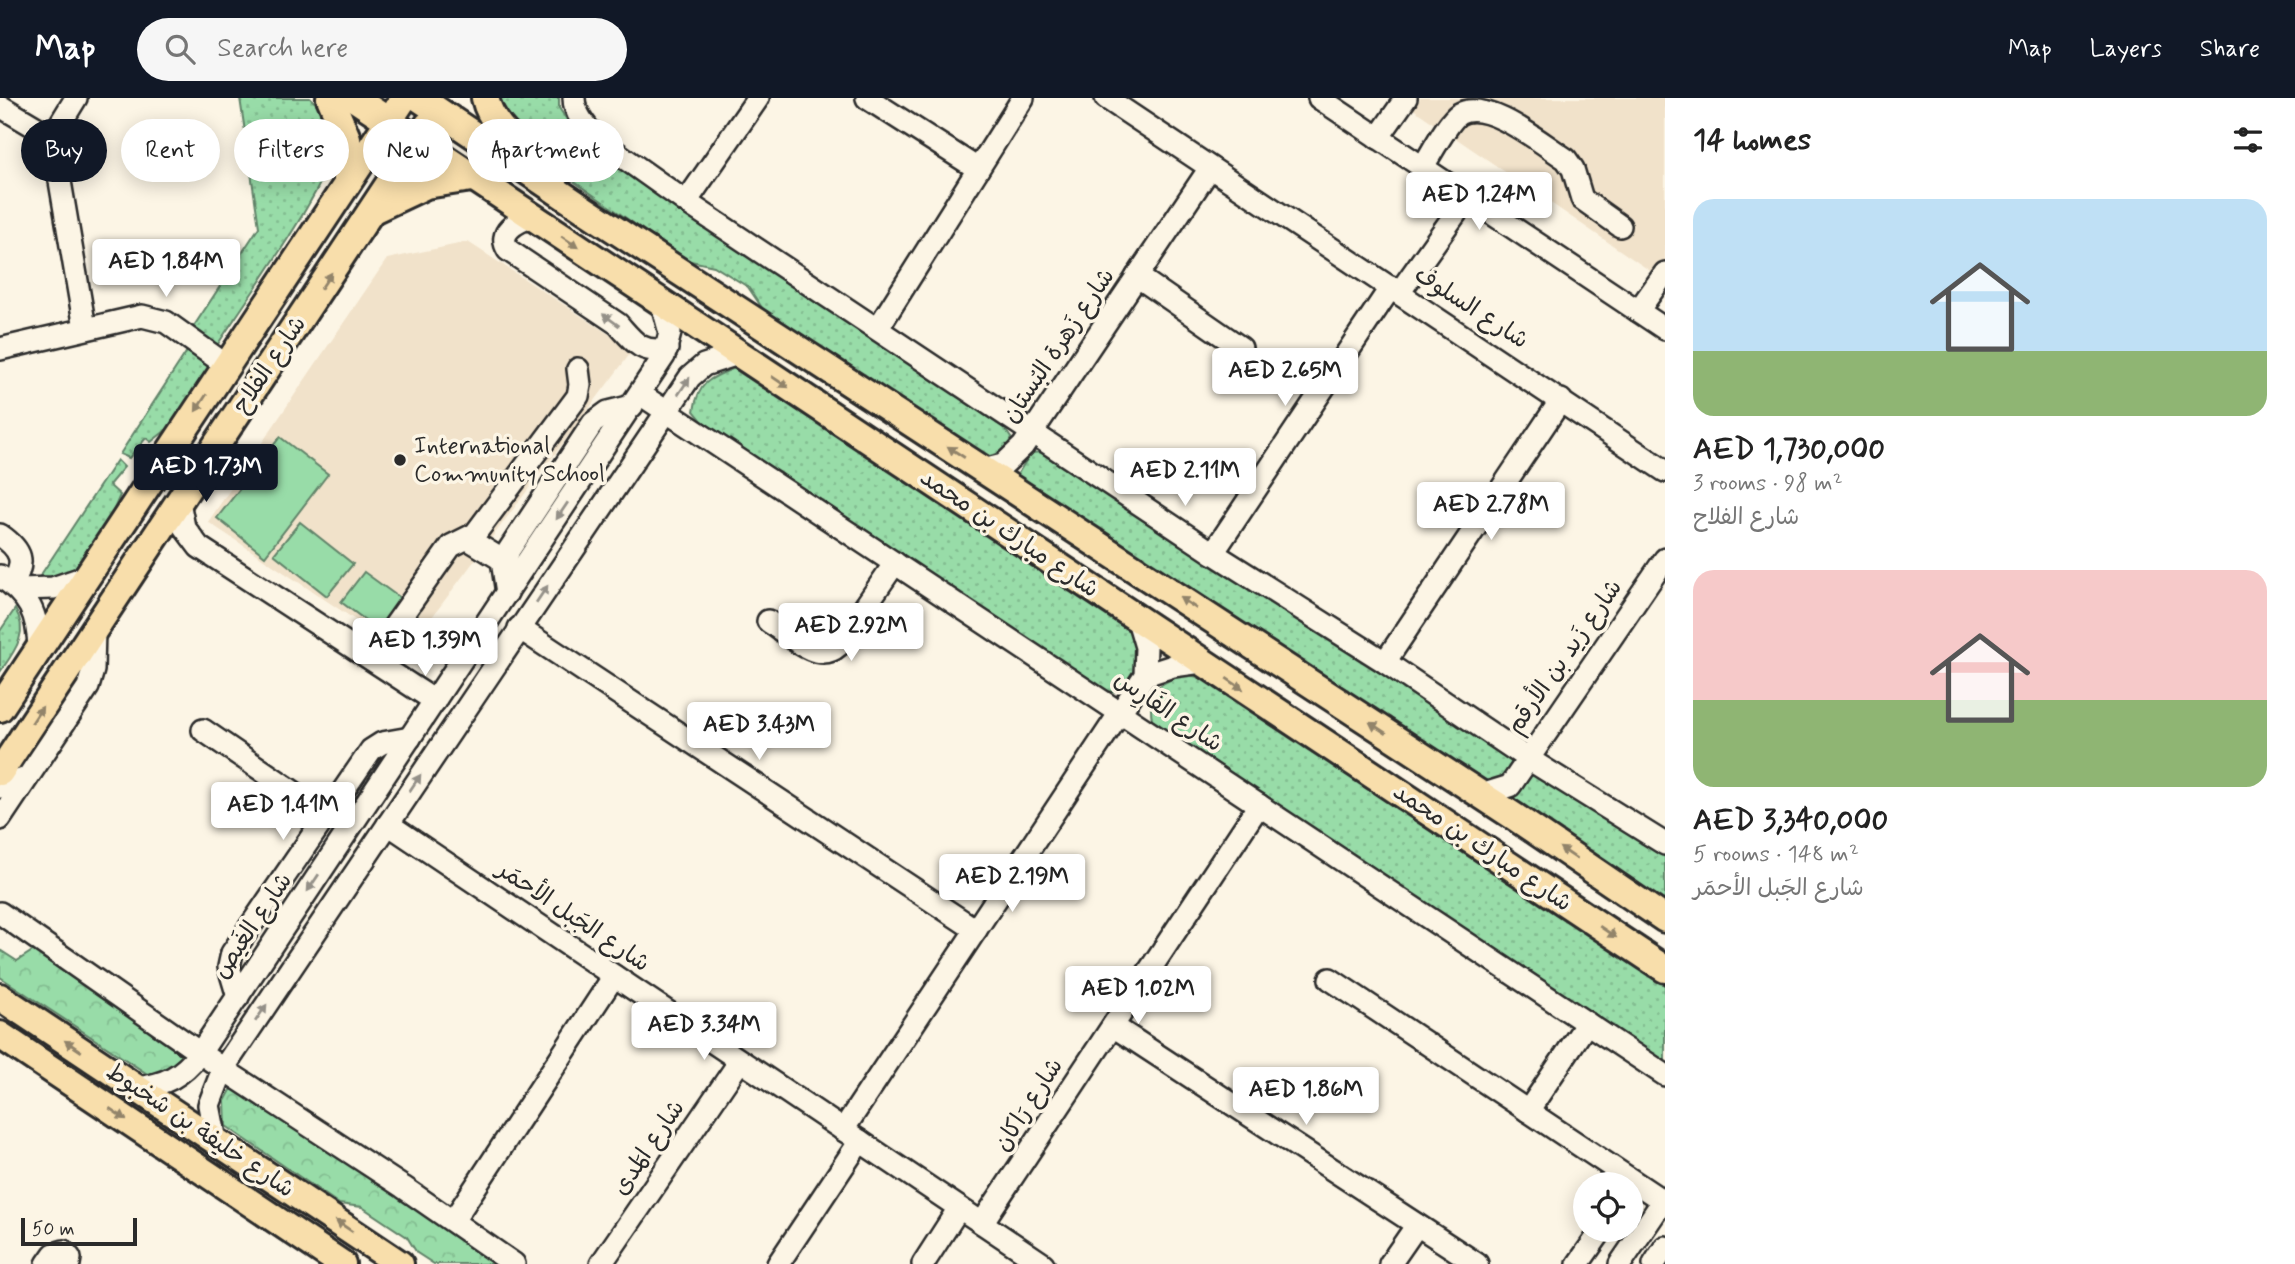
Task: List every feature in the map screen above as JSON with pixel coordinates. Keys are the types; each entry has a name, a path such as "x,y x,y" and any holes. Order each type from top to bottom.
{"main road":[{"path":"330,98 347,138 347,183"},
{"name":"شارع مبارك بن محمد","path":"354,98 386,119"},
{"name":"شارع الفلاح","path":"390,119 404,98"},
{"path":"485,98 499,127 585,210"},
{"name":"شارع الفلاح","path":"427,119 435,102"},
{"name":"شارع مبارك بن محمد","path":"435,102 585,210 1516,817 1665,919"},
{"name":"شارع الفلاح","path":"0,708 363,159"},
{"path":"373,209 426,185 467,179"},
{"name":"شارع الفلاح","path":"0,772 390,182"},
{"name":"شارع مبارك بن محمد","path":"478,182 1665,969"},
{"name":"شارع خليفة بن شخبوط","path":"0,998 400,1264"},
{"name":"شارع خليفة بن شخبوط","path":"0,1035 342,1264"}],"street":[{"path":"64,119 76,98"},
{"path":"573,98 584,125 596,138 686,202 878,328 1028,439 1385,662 1527,758 1665,844"},
{"path":"686,202 758,98"},
{"path":"867,98 978,169"},
{"path":"878,328 1023,98"},
{"name":"شارع السلوف","path":"1106,98 1665,471"},
{"path":"1319,98 1466,199 1665,329"},
{"path":"1378,138 1406,98"},
{"path":"0,106 22,119"},
{"path":"1422,169 1457,114 1472,108 1489,110 1566,159 1573,169 1583,199 1620,226"},
{"name":"شارع زَهرة البُستان","path":"983,470 1003,465 1028,439 1210,168"},
{"path":"61,182 85,328"},
{"path":"1213,553 1395,290 1466,199"},
{"path":"531,217 518,222 505,233 504,241 508,250 618,324 629,340 641,348 667,349 670,333 662,304"},
{"path":"1638,311 1665,273"},
{"name":"شارع زَهرة البُستان","path":"1138,276 1241,348"},
{"path":"0,349 135,316 150,316 166,322 226,365"},
{"name":"شارع الغَيص","path":"137,1088 173,1080 187,1070 200,1054 636,400 667,349"},
{"path":"216,1141 209,1105 223,1069 696,370 738,354"},
{"path":"371,659 451,546 475,534 579,390 578,369"},
{"path":"579,390 588,391 608,412"},
{"path":"507,593 504,561 593,423 608,412 636,400"},
{"name":"شارع الفَارِس","path":"636,400 667,411 1665,1075"},
{"path":"1385,662 1561,400"},
{"name":"شارع زَهرة البُستان","path":"1016,491 1015,471 1028,439"},
{"path":"179,502 184,527 200,547 435,701"},
{"path":"0,535 14,544 22,559 20,570 10,583"},
{"path":"468,539 504,561"},
{"path":"149,548 174,541 200,547"},
{"name":"شارع زَيد بن الأرقم","path":"1510,786 1665,559"},
{"path":"768,621 814,651 830,652 838,646 895,563"},
{"path":"10,583 53,588 85,576"},
{"path":"10,583 35,617 39,649"},
{"path":"778,1264 976,930 1145,675 1146,647 1138,620"},
{"path":"519,628 976,930"},
{"path":"0,819 88,687 93,670 94,629"},
{"path":"1145,675 1173,666 1202,662"},
{"path":"203,730 327,815"},
{"path":"238,997 229,967 232,953 374,747 410,738"},
{"path":"0,787 27,778"},
{"path":"1481,795 1510,786 1516,817"},
{"name":"شارع رَاكان","path":"982,1223 1259,805"},
{"name":"شارع الجَبل الأحمَر","path":"388,824 1043,1264"},
{"path":"0,913 200,1054 514,1264"},
{"path":"453,1221 614,976"},
{"path":"1330,978 1664,1199 1643,1219"},
{"path":"1528,1111 1587,1023"},
{"path":"1113,1026 1477,1264"},
{"name":"شارع المَدى","path":"601,1264 740,1061"},
{"path":"923,1264 959,1208"},
{"path":"1390,1264 1417,1225"},
{"path":"1578,1264 1594,1242"},
{"path":"1620,1264 1630,1242"},
{"path":"1654,1264 1665,1247"},
{"path":"47,1264 54,1254 64,1251 70,1258 69,1264"}],"shaded area":[{"path":"1420,98 1665,98 1665,281 1413,109"},
{"name":"International Community School","path":"468,242 633,350 405,653 208,522 387,259"}],"green space":[{"path":"240,98 310,98 329,119 243,119"},
{"path":"492,98 559,98 559,108 566,119 502,119"},
{"path":"624,170 1004,428 1011,438 1005,451 995,459 985,462 763,309 748,287 714,266 686,260 575,182 624,182"},
{"path":"252,182 320,182 266,272 218,344 211,347 190,332 259,227"},
{"path":"189,348 209,364 210,372 179,420 151,442 146,438 129,458 120,454"},
{"path":"735,368 1130,630 1145,648 1138,675 1126,692 1107,691 703,422 694,411 702,387 712,378"},
{"path":"280,437 328,474 265,556 217,518"},
{"path":"1044,452 1665,857 1665,905 1021,485 1017,475 1031,453"},
{"path":"117,460 124,467 109,485 120,495 100,537 79,565 67,575 54,579 40,576"},
{"path":"300,522 353,564 327,596 274,554"},
{"path":"364,572 419,612 396,643 341,602"},
{"path":"15,609 21,634 15,650 0,672 0,631"},
{"path":"1185,674 1202,678 1665,984 1665,1065 1152,720 1151,701 1156,689"},
{"path":"0,950 17,961 34,950 181,1049 185,1063 152,1077 0,977"},
{"path":"238,1088 507,1264 434,1264 417,1253 407,1237 362,1207 339,1204 226,1126 225,1101 231,1090"}],"place":[{"name":"International Community School","path":"400,460"}]}
